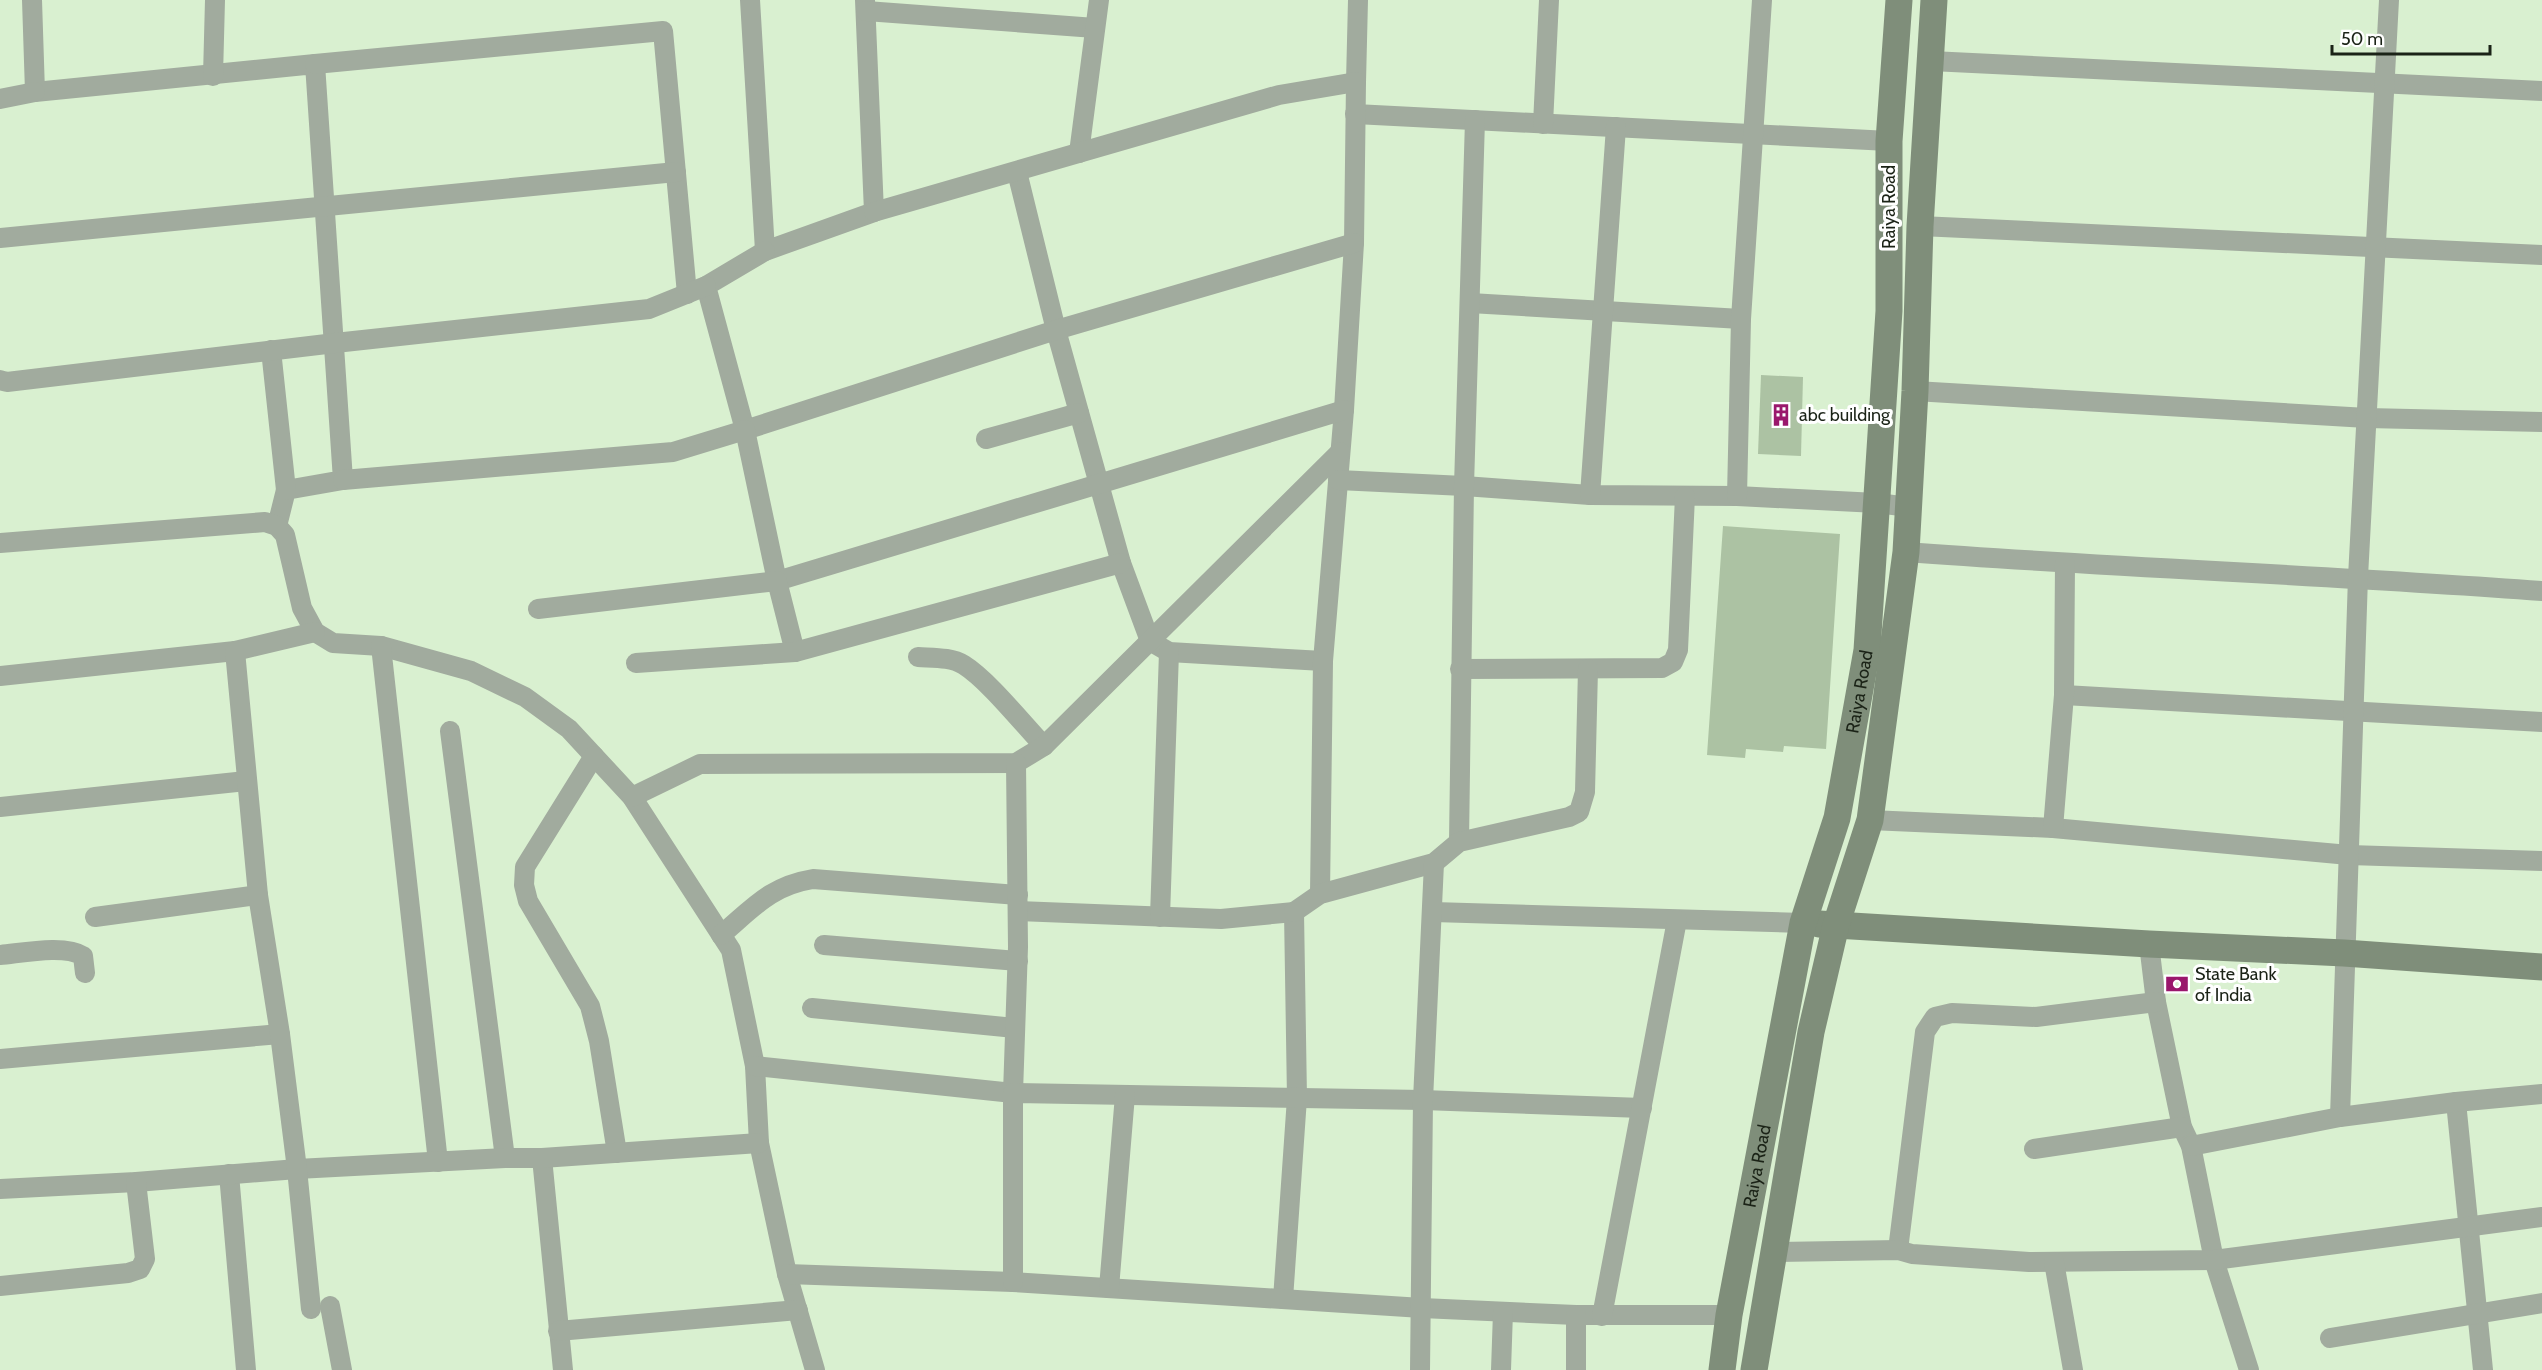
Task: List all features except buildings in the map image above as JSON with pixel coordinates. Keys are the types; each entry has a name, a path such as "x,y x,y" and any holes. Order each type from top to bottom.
{"street":[{"path":"32,0 34,92"},
{"path":"213,76 215,0"},
{"path":"750,0 765,251"},
{"path":"1079,153 1099,0"},
{"path":"1320,894 1323,661 1344,410 1354,243 1358,0"},
{"path":"1543,124 1549,0"},
{"path":"1737,496 1741,319 1762,0"},
{"name":"Raiya Road","path":"1722,1370 1729,1315 1803,923 1837,818 1867,650 1889,311 1889,141 1899,0"},
{"name":"Raiya Road","path":"1754,1370 1811,1032 1836,925 1870,820 1906,552 1915,391 1920,226 1934,0"},
{"path":"2340,1118 2358,578 2389,0"},
{"path":"874,212 866,5 1095,28"},
{"path":"0,99 34,92 663,31 687,294"},
{"path":"1931,61 2542,91"},
{"path":"315,64 343,480"},
{"path":"0,380 7,382 271,350 649,309 706,286 765,251 874,212 1279,95 1356,82"},
{"path":"1355,114 1889,141"},
{"path":"1459,842 1464,486 1475,120"},
{"path":"1590,495 1616,127"},
{"path":"0,237 676,172"},
{"path":"1017,172 1056,330 1121,563 1150,641 1169,652 1323,661"},
{"path":"1920,226 2542,255"},
{"path":"286,490 343,480 673,452 1056,330 1354,243"},
{"path":"706,286 745,430 777,581 795,652"},
{"path":"1470,303 1741,319"},
{"path":"271,350 286,490 276,526"},
{"path":"1915,391 2367,418 2542,422"},
{"path":"538,609 777,581 1344,410"},
{"path":"986,439 1079,413"},
{"path":"632,797 700,764 1017,763 1044,746 1340,452"},
{"path":"1338,480 1590,495 1737,496 1877,503 1909,507"},
{"path":"1460,669 1662,668 1673,662 1678,650 1684,496"},
{"path":"0,543 265,522 276,526 285,535 303,608 315,632 333,643 381,646 471,670 525,697 569,729 632,797 731,950 755,1066 759,1143 787,1274 815,1370"},
{"path":"1906,552 2065,564 2358,578 2542,591"},
{"path":"636,663 795,652 1121,563"},
{"path":"2053,828 2064,695 2065,564"},
{"path":"0,676 236,651 315,632"},
{"path":"381,646 438,1162"},
{"path":"236,651 258,895 280,1034 297,1169 321,1307 342,1370"},
{"path":"1160,917 1169,652"},
{"path":"918,657 944,658 963,664 1044,746"},
{"path":"721,935 772,892 792,882 813,879 1160,917 1221,920 1294,912 1320,894 1434,863 1459,842 1569,817 1579,812 1585,792 1588,669"},
{"path":"2064,695 2542,722"},
{"path":"450,731 505,1158"},
{"path":"594,756 535,848 525,867 524,885 528,901 590,1006 599,1041 617,1153"},
{"path":"1012,1282 1013,1093 1018,961 1017,763"},
{"path":"0,807 246,781"},
{"path":"1870,820 2053,828 2349,855 2542,861"},
{"path":"1420,1370 1423,1100 1434,863"},
{"path":"94,917 258,895"},
{"path":"1283,1299 1297,1098 1294,912"},
{"path":"1433,912 1803,923 2149,944 2344,953 2542,967"},
{"path":"1602,1316 1677,920"},
{"path":"2149,944 2156,1002 2182,1127 2191,1146 2214,1260 2249,1370"},
{"path":"824,945 1018,961"},
{"path":"0,955 76,951 83,956 85,974"},
{"path":"1898,1250 1925,1032 1935,1017 1952,1012 2036,1017 2156,1002"},
{"path":"812,1008 1015,1028"},
{"path":"0,1059 280,1034"},
{"path":"755,1066 1013,1093 1423,1100 1642,1108"},
{"path":"2191,1146 2340,1118 2456,1102 2542,1094"},
{"path":"1109,1288 1125,1095"},
{"path":"2456,1102 2483,1370"},
{"path":"2034,1149 2182,1127"},
{"path":"0,1190 297,1169 542,1158 759,1143"},
{"path":"542,1158 563,1370"},
{"path":"229,1174 246,1370"},
{"path":"0,1286 128,1274 140,1269 145,1258 136,1182"},
{"path":"1774,1252 1898,1250 1912,1254 2054,1262 2214,1260 2542,1217"},
{"path":"2054,1262 2073,1370"},
{"path":"787,1274 1012,1282 1503,1312 1602,1316 1729,1315"},
{"path":"2330,1338 2542,1303"},
{"path":"558,1331 798,1310"},
{"path":"1501,1370 1503,1312"},
{"path":"1576,1315 1576,1370"}],"place":[{"name":"abc building","path":"1781,415"},
{"name":"State Bank of India","path":"2177,984"}]}
